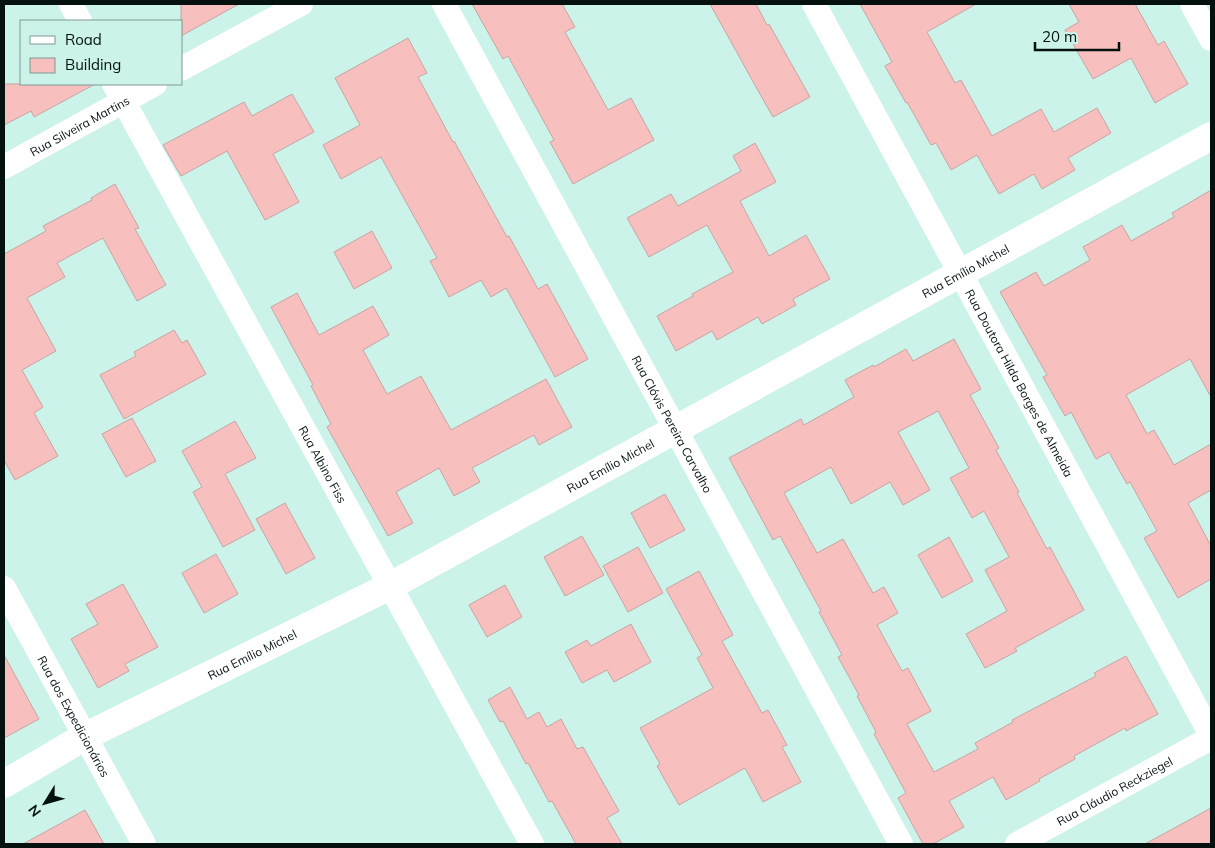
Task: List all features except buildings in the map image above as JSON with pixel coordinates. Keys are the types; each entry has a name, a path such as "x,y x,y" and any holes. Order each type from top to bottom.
{"street":[{"path":"71,4 79,20"},
{"path":"182,69 301,4"},
{"name":"Rua Clóvis Pereira Carvalho","path":"444,4 901,844"},
{"name":"Rua Doutora Hilda Borges de Almeida","path":"814,4 1211,736"},
{"path":"1192,4 1211,39"},
{"name":"Rua Silveira Martins","path":"4,166 119,92 150,85"},
{"name":"Rua Albino Fiss","path":"119,92 532,844"},
{"name":"Rua Emílio Michel","path":"4,784 84,737 390,586 1211,136"},
{"name":"Rua dos Expedicionários","path":"4,588 144,844"},
{"name":"Rua Cláudio Reckziegel","path":"1017,844 1211,736"}]}
